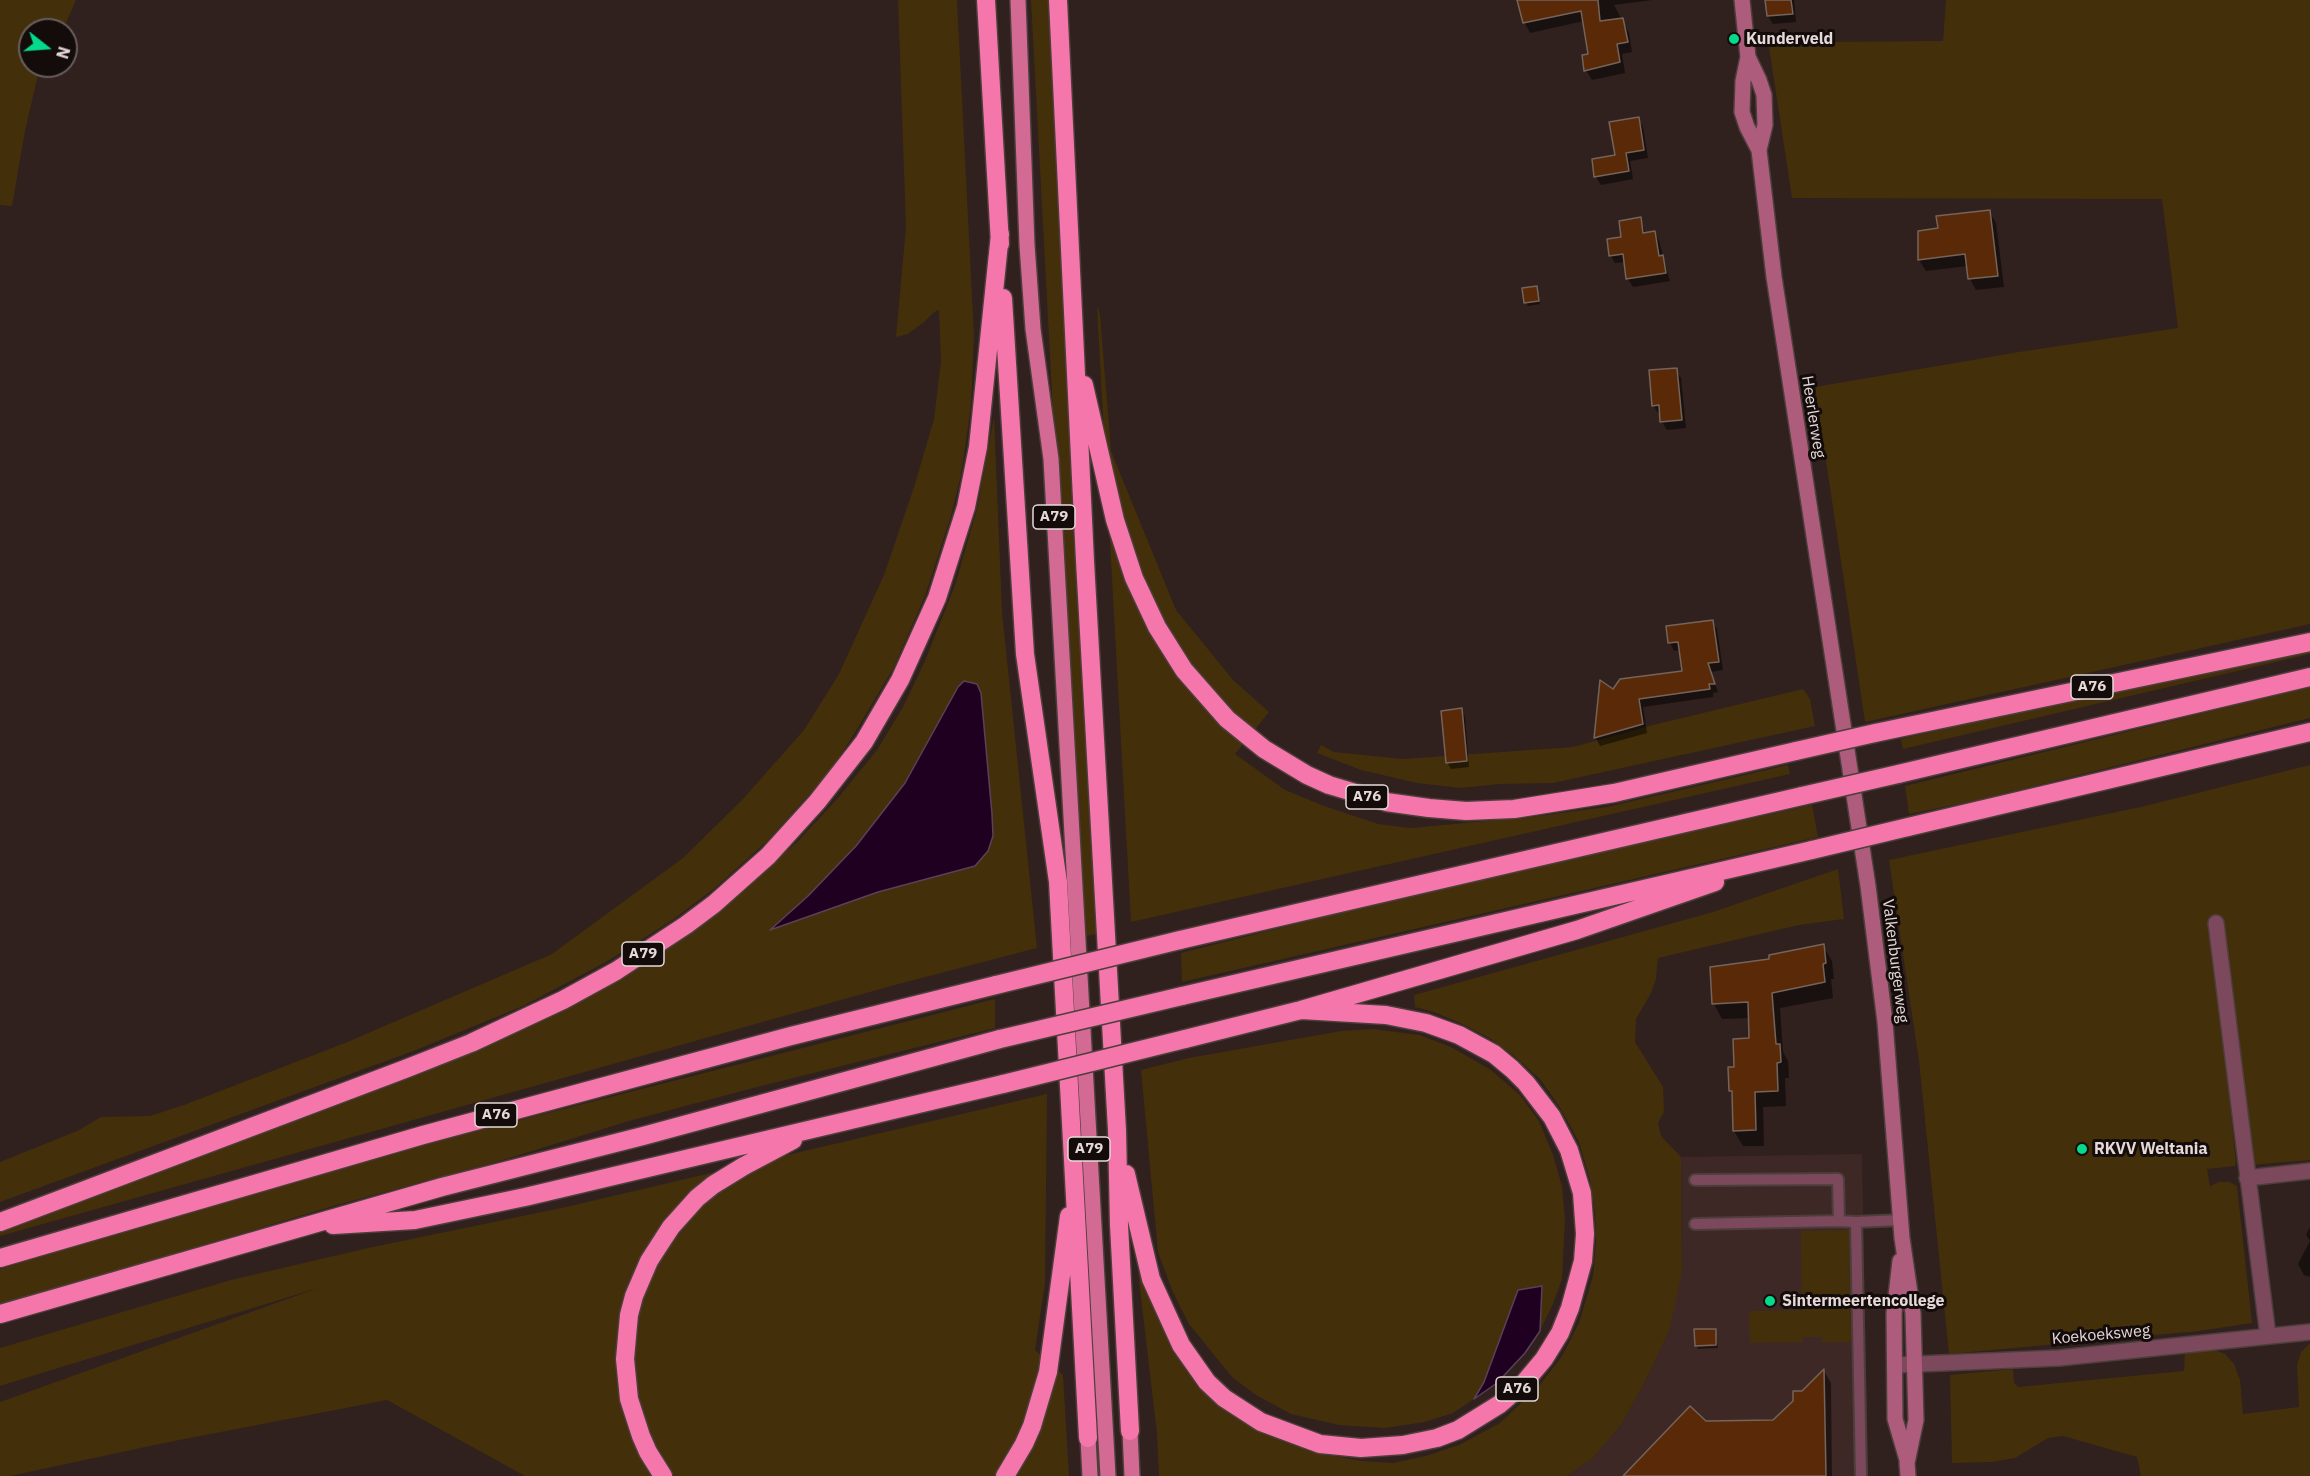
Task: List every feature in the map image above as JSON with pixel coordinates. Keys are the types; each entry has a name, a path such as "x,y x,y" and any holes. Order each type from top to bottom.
{"highway":[{"name":"A79","path":"986,0 1022,617 1033,714 1058,882 1088,1438"},
{"name":"A79","path":"1058,0 1074,343 1117,1130 1119,1225 1130,1431"},
{"name":"A79","path":"0,1222 405,1070 471,1043 563,1000 616,971 686,926 768,856 818,802 870,733 913,654 941,588 966,507 978,447 1000,234"},
{"name":"A76","path":"1074,343 1115,520 1134,578 1157,627 1184,670 1211,703 1244,734 1285,763 1329,785 1386,802 1466,811 1514,809 1614,793 1875,733 2310,642"},
{"name":"A76","path":"0,1258 516,1110 791,1036 1180,940 2310,676"},
{"name":"A76","path":"0,1314 295,1227 1000,1039 2310,732"},
{"name":"A76","path":"295,1227 416,1220 525,1197 1185,1039 1301,1010 1577,930 1804,852"},
{"name":"A76","path":"1117,1130 1151,1279 1181,1345 1208,1382 1224,1398 1261,1422 1281,1431 1340,1448 1382,1448 1419,1442 1458,1430 1477,1420 1522,1384 1544,1359 1560,1333 1570,1308 1582,1261 1585,1234 1582,1193 1569,1150 1552,1117 1526,1083 1494,1054 1459,1035 1426,1023 1386,1015 1301,1010"},
{"path":"663,1476 648,1452 638,1427 629,1399 625,1359 629,1315 649,1261 671,1227 697,1198 713,1185 816,1128"},
{"name":"A79","path":"1005,1476 1024,1444 1040,1405 1048,1372 1074,1180"}],"main road":[{"name":"A79","path":"1018,0 1026,246 1033,329 1051,459 1108,1476"},
{"name":"A79","path":"1130,1431 1132,1476"},
{"name":"A79","path":"1088,1438 1090,1476"}],"street":[{"name":"Heerlerweg","path":"1742,0 1748,57 1743,81 1742,112 1759,150"},
{"name":"Heerlerweg","path":"1748,57 1760,80 1764,95 1765,125 1759,150 1775,289 1836,690"},
{"name":"Valkenburgerweg","path":"1836,690 1868,886 1885,1022 1902,1238 1913,1313 1916,1419 1908,1469"},
{"path":"2216,923 2268,1336"},
{"path":"2247,1178 2310,1171"},
{"name":"Valkenburgerweg","path":"1902,1238 1894,1313 1895,1419 1908,1469"},
{"name":"Koekoeksweg","path":"1895,1365 2059,1358 2310,1332"}],"lane":[{"path":"1695,1180 1838,1179 1839,1221"},
{"path":"1695,1224 1901,1220"},
{"path":"1856,1222 1861,1476"}],"shaded area":[{"path":"0,0 76,0 68,18 18,18 18,78 37,78 12,206 0,205"},
{"path":"898,0 957,0 974,336 971,406 961,475 951,516 925,596 893,669 826,776 766,842 715,888 671,921 606,962 523,1006 416,1050 0,1202 0,1162 77,1131 101,1117 150,1116 184,1105 345,1043 552,954 683,858 743,799 804,730 839,674 884,575 934,419 941,361 939,310 908,334 896,337 906,227"},
{"path":"1031,0 1048,0 1096,934 1081,937"},
{"path":"1946,0 2310,0 2310,624 1865,722 1815,387 2019,352 2178,328 2162,199 1792,198 1768,40 1943,41"},
{"path":"1097,307 1100,314 1111,451 1176,610 1233,680 1269,712 1235,754 1285,790 1378,824 1411,828 1607,807 1788,765 1790,774 1131,922"},
{"path":"994,417 1002,612 1037,948 891,986 0,1236 0,1229 477,1050 544,1019 730,901 797,842 838,798 877,750 903,707 925,661 955,585 977,509","holes":["958,687 983,735 993,836 988,851 975,866 878,892 771,928 808,896 856,846 905,783"]},
{"path":"2310,649 2310,654 1903,749 1901,739 2132,686"},
{"path":"964,681 977,684 981,693 993,836 988,851 975,866 878,892 770,930 808,896 856,846 905,783 958,687"},
{"path":"2310,687 2310,718 1974,801 1909,814 1905,786"},
{"path":"1803,689 1810,699 1815,726 1553,783 1499,784 1461,788 1417,783 1361,770 1317,753 1321,745 1334,752 1403,759 1573,747"},
{"path":"2310,765 2310,1160 2250,1165 2219,915 2210,916 2236,1162 2235,1166 2207,1169 2210,1186 2219,1182 2229,1182 2237,1186 2252,1323 2199,1331 1949,1354 1919,1061 1889,860 2145,806"},
{"path":"1812,805 1818,837 1182,982 1181,953 1418,893"},
{"path":"1838,869 1844,919 1799,925 1658,958 1656,979 1651,993 1636,1019 1635,1042 1663,1087 1664,1112 1658,1123 1661,1136 1681,1157 1682,1272 1669,1331 1644,1384 1621,1425 1594,1457 1567,1476 1159,1476 1157,1434 1138,1272 1161,1326 1190,1371 1255,1429 1327,1455 1393,1463 1426,1456 1459,1445 1500,1423 1539,1386 1562,1356 1579,1323 1593,1276 1596,1243 1595,1212 1590,1180 1579,1142 1559,1106 1540,1079 1491,1039 1434,1012 1415,1007 1414,995 1713,912"},
{"path":"995,999 995,1028 629,1121 503,1160 330,1207 0,1306 0,1269 402,1150"},
{"path":"1373,1029 1419,1035 1451,1047 1491,1070 1520,1095 1539,1121 1553,1155 1562,1186 1565,1219 1562,1279 1540,1331 1542,1287 1497,1349 1484,1382 1474,1399 1453,1413 1425,1422 1385,1428 1339,1425 1291,1414 1256,1395 1232,1377 1189,1324 1172,1290 1158,1252 1141,1070 1189,1058 1341,1031"},
{"path":"1047,1094 1045,1283 1035,1350 1063,1375 1069,1476 525,1476 387,1400 164,1443 10,1476 0,1476 0,1402 318,1288 0,1386 0,1348 231,1280 368,1248 566,1207"},
{"name":"Sintermeertencollege","path":"1862,1154 1868,1476 1567,1476 1594,1457 1621,1425 1644,1384 1669,1331 1682,1238 1681,1157"},
{"path":"1849,1230 1851,1342 1822,1342 1822,1337 1803,1337 1803,1342 1750,1343 1749,1311 1802,1310 1801,1231"},
{"path":"1542,1286 1540,1331 1525,1353 1497,1383 1474,1399 1484,1382 1518,1290"},
{"path":"2310,1343 2310,1476 2141,1476 2137,1457 2063,1436 2048,1438 2015,1458 1992,1462 1952,1463 1950,1375 2013,1369 2014,1383 2018,1387 2184,1371 2185,1351 2209,1348 2225,1354 2234,1364 2240,1380 2243,1414 2299,1407 2297,1365 2301,1352"}],"building":[{"path":"1517,0 1598,0 1600,21 1623,18 1628,42 1617,44 1620,62 1584,71 1582,55 1588,54 1581,11 1523,23"},
{"path":"1765,0 1791,0 1793,14 1767,16"},
{"path":"1639,117 1644,150 1626,153 1629,171 1594,177 1592,159 1615,155 1609,122"},
{"path":"1990,210 1998,276 1968,279 1965,254 1918,260 1918,231 1938,228 1936,216"},
{"path":"1641,217 1643,233 1655,231 1659,256 1663,255 1666,273 1626,279 1623,254 1609,256 1607,239 1621,237 1619,221"},
{"path":"1537,286 1539,301 1524,303 1522,288"},
{"path":"1677,368 1682,420 1660,422 1659,405 1652,406 1649,370"},
{"path":"1713,620 1719,662 1708,663 1715,684 1709,684 1710,689 1639,699 1643,724 1594,738 1600,680 1613,689 1620,679 1682,671 1678,642 1668,643 1666,626"},
{"path":"1462,708 1467,761 1446,763 1441,711"},
{"path":"1824,944 1825,982 1772,993 1776,1044 1780,1044 1781,1062 1777,1063 1778,1091 1755,1092 1756,1130 1733,1131 1732,1091 1729,1091 1728,1067 1734,1067 1733,1039 1749,1038 1748,1002 1712,1004 1710,967 1769,959 1769,955"},
{"path":"1694,1329 1716,1329 1716,1345 1695,1346"},
{"path":"1824,1369 1826,1476 1623,1476 1690,1406 1706,1421 1773,1420 1793,1401 1793,1391 1802,1391"}],"place":[{"name":"Kunderveld","path":"1734,39"},
{"name":"RKVV Weltania","path":"2082,1149"},
{"name":"Sintermeertencollege","path":"1770,1301"}]}
